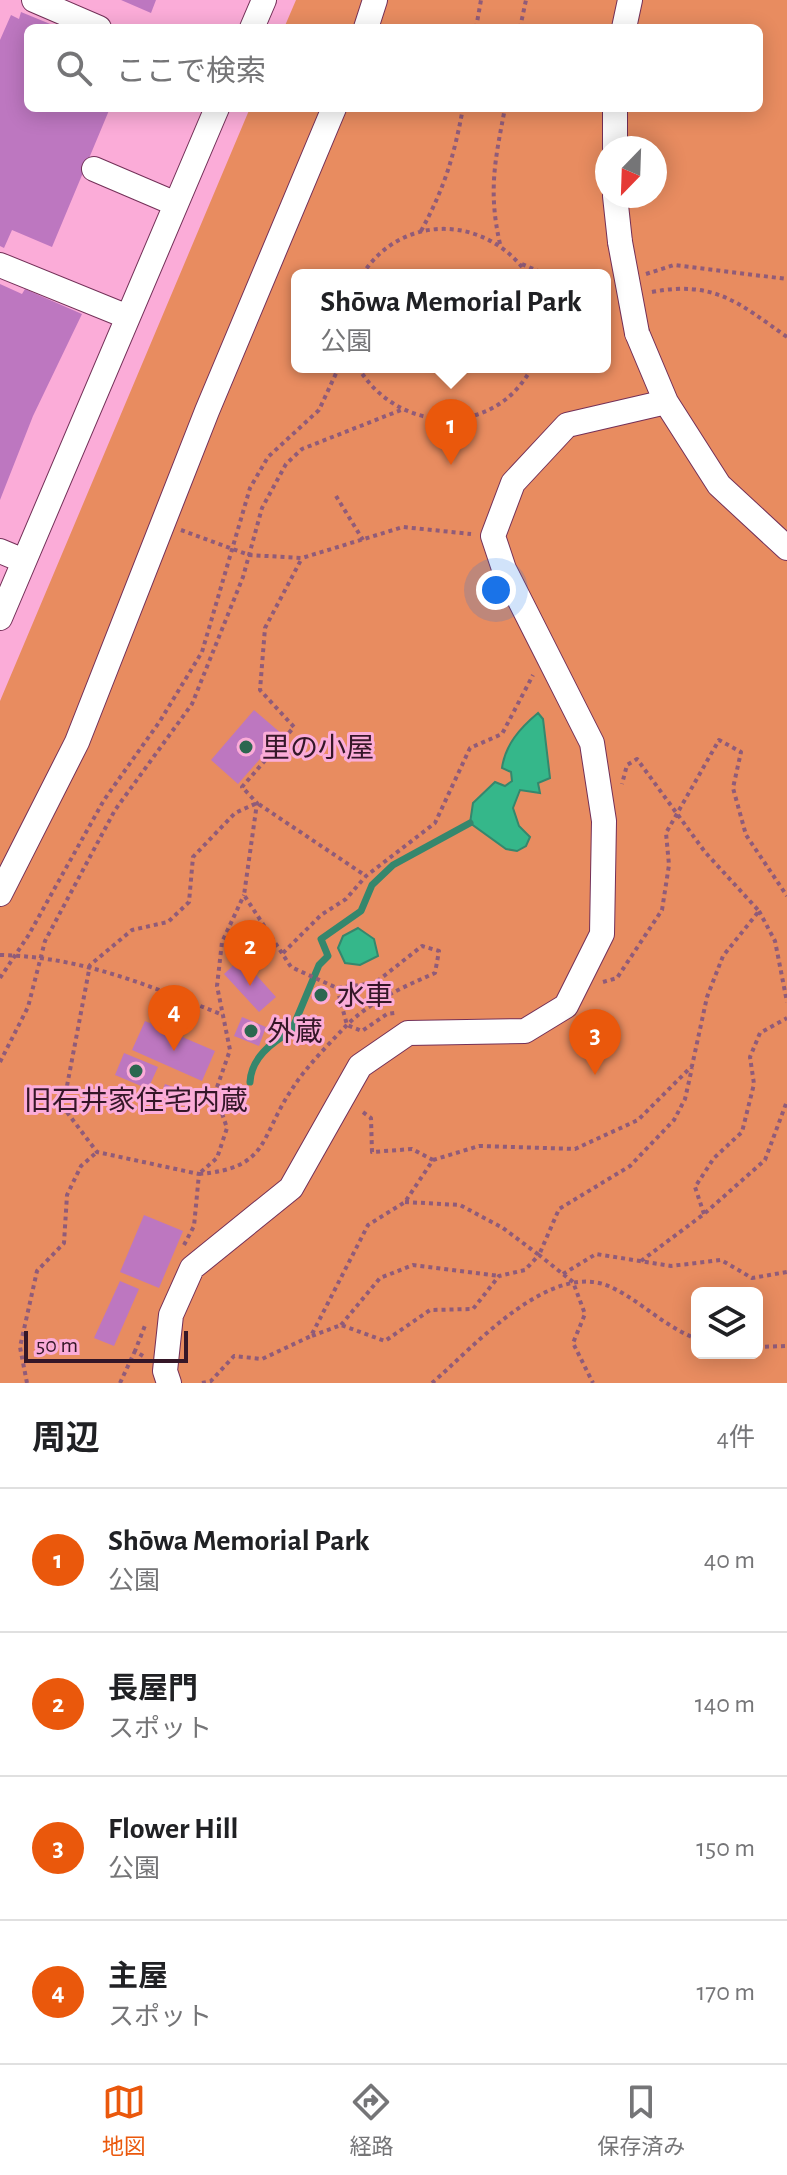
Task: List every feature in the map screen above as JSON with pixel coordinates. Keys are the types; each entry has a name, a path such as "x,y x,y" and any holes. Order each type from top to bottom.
{"street":[{"path":"34,0 90,24"},
{"path":"254,24 264,0"},
{"path":"367,24 375,0"},
{"path":"625,24 630,0"},
{"path":"2,610 215,112"},
{"path":"0,894 77,742 163,523 332,112"},
{"path":"615,112 615,136"},
{"path":"94,169 176,204"},
{"path":"616,208 637,333 666,402 719,485 787,548"},
{"path":"0,265 128,317"},
{"path":"167,1377 171,1315 192,1268 291,1188 360,1066 408,1033 525,1031 566,1006 602,934 604,821 592,743 504,569 493,536 513,483 567,425 666,402"},
{"path":"0,551 24,561"}],"path":[{"path":"477,24 481,0"},
{"path":"521,24 526,0"},
{"path":"421,231 444,190 453,163 462,112"},
{"path":"501,245 492,194 504,112"},
{"path":"367,269 383,250 421,231 463,229 501,245 524,269"},
{"path":"520,263 534,269"},
{"path":"645,274 674,265 787,279"},
{"path":"646,293 674,288 730,296 787,337"},
{"path":"0,978 104,800 160,721 202,652 250,488 268,457 319,410 336,373"},
{"path":"363,373 380,396 401,410 429,419 474,417 512,394 528,373"},
{"path":"0,1062 28,1007 45,941 115,810 192,704 249,555 262,508 286,464 302,449 401,410"},
{"path":"336,496 363,540"},
{"path":"163,523 249,555 302,558 403,527 493,536"},
{"path":"302,558 265,628 260,690 294,727 242,787 257,803 366,876"},
{"path":"283,953 321,915 346,899 366,876 435,823 470,748 502,734 545,653"},
{"path":"574,990 617,978 662,910 669,865 666,833 719,740 741,752 733,788 746,835 787,896"},
{"path":"599,791 623,783 627,765 637,759 677,816 759,911 775,941 787,1002"},
{"path":"181,1250 194,1226 199,1174 217,1158 227,1128 215,1093 230,1050 217,986 222,942 244,895 257,803"},
{"path":"244,895 291,967 337,988 375,983 422,946 439,951 435,973 392,992 347,1025 292,1089 267,1137 248,1162 229,1171 199,1174 97,1152 63,1107 90,965 132,930 168,922 189,902 193,857 235,813 257,803"},
{"path":"202,1383 211,1381 234,1356 262,1359 341,1325 380,1278 413,1265 499,1276 525,1270 539,1255 559,1209 630,1166 674,1120 685,1099 707,997 723,956 759,911"},
{"path":"0,955 41,956 90,965 223,1015"},
{"path":"337,988 347,1025"},
{"path":"704,1214 695,1187 714,1158 742,1132 754,1084 750,1057 760,1033 787,1018"},
{"path":"311,1336 368,1225 405,1202 433,1160 479,1146 575,1149 638,1120 692,1066"},
{"path":"341,1098 371,1118 372,1152 412,1149 433,1160"},
{"path":"641,1261 704,1214 765,1160 787,1101"},
{"path":"27,1383 20,1347 37,1271 64,1243 67,1195 81,1166 97,1152"},
{"path":"405,1202 460,1205 503,1228 573,1282 585,1314 573,1343 593,1383"},
{"path":"563,1274 596,1254 671,1266 721,1260 752,1278 787,1272"},
{"path":"341,1325 385,1341 430,1310 473,1309 499,1276"},
{"path":"432,1383 529,1300 556,1285 573,1282 611,1286 669,1327 691,1336"},
{"path":"120,1383 150,1313"},
{"path":"763,1347 787,1346"},
{"path":"135,1351 167,1377"}],"shaded area":[{"path":"296,0 787,0 787,1383 0,1383 0,701 248,112 763,112 763,24 286,24"},
{"path":"538,713 543,719 550,778 538,783 540,793 520,790 513,808 519,826 530,837 526,846 517,851 506,849 470,823 473,803 495,782 505,786 512,781 511,772 502,768 506,752 519,731"},
{"path":"358,928 374,939 378,956 360,965 345,963 338,948 343,936"}],"building":[{"path":"121,0 156,0 151,13"},
{"path":"21,12 50,24 24,24 24,112 108,112 52,247 12,230 4,248 0,246 0,40 11,15 19,19"},
{"path":"0,284 22,294 25,289 82,314 33,416 0,500"},
{"name":"里の小屋","path":"254,710 282,734 238,784 211,760"},
{"path":"241,958 276,997 259,1012 224,974"},
{"name":"水車","path":"317,986 330,992 324,1004 311,998"},
{"name":"外蔵","path":"242,1017 266,1027 259,1046 234,1036"},
{"path":"145,1021 215,1051 202,1081 132,1050"},
{"name":"旧石井家住宅内蔵","path":"124,1053 158,1067 148,1089 115,1075"},
{"path":"165,1084 195,1095 190,1108 160,1096"},
{"path":"144,1215 183,1231 159,1288 120,1272"},
{"path":"120,1281 139,1289 114,1346 94,1338"}],"waterway":[{"path":"250,1082 254,1066 263,1052 291,1032 319,965 328,956 321,939 361,911 372,885 393,865 470,823"}],"place":[{"name":"Shōwa Memorial Park","path":"451,465"},
{"name":"里の小屋","path":"246,747"},
{"name":"長屋門","path":"250,986"},
{"name":"水車","path":"321,995"},
{"name":"外蔵","path":"251,1031"},
{"name":"主屋","path":"174,1051"},
{"name":"旧石井家住宅内蔵","path":"136,1071"},
{"name":"Flower Hill","path":"595,1075"}]}
